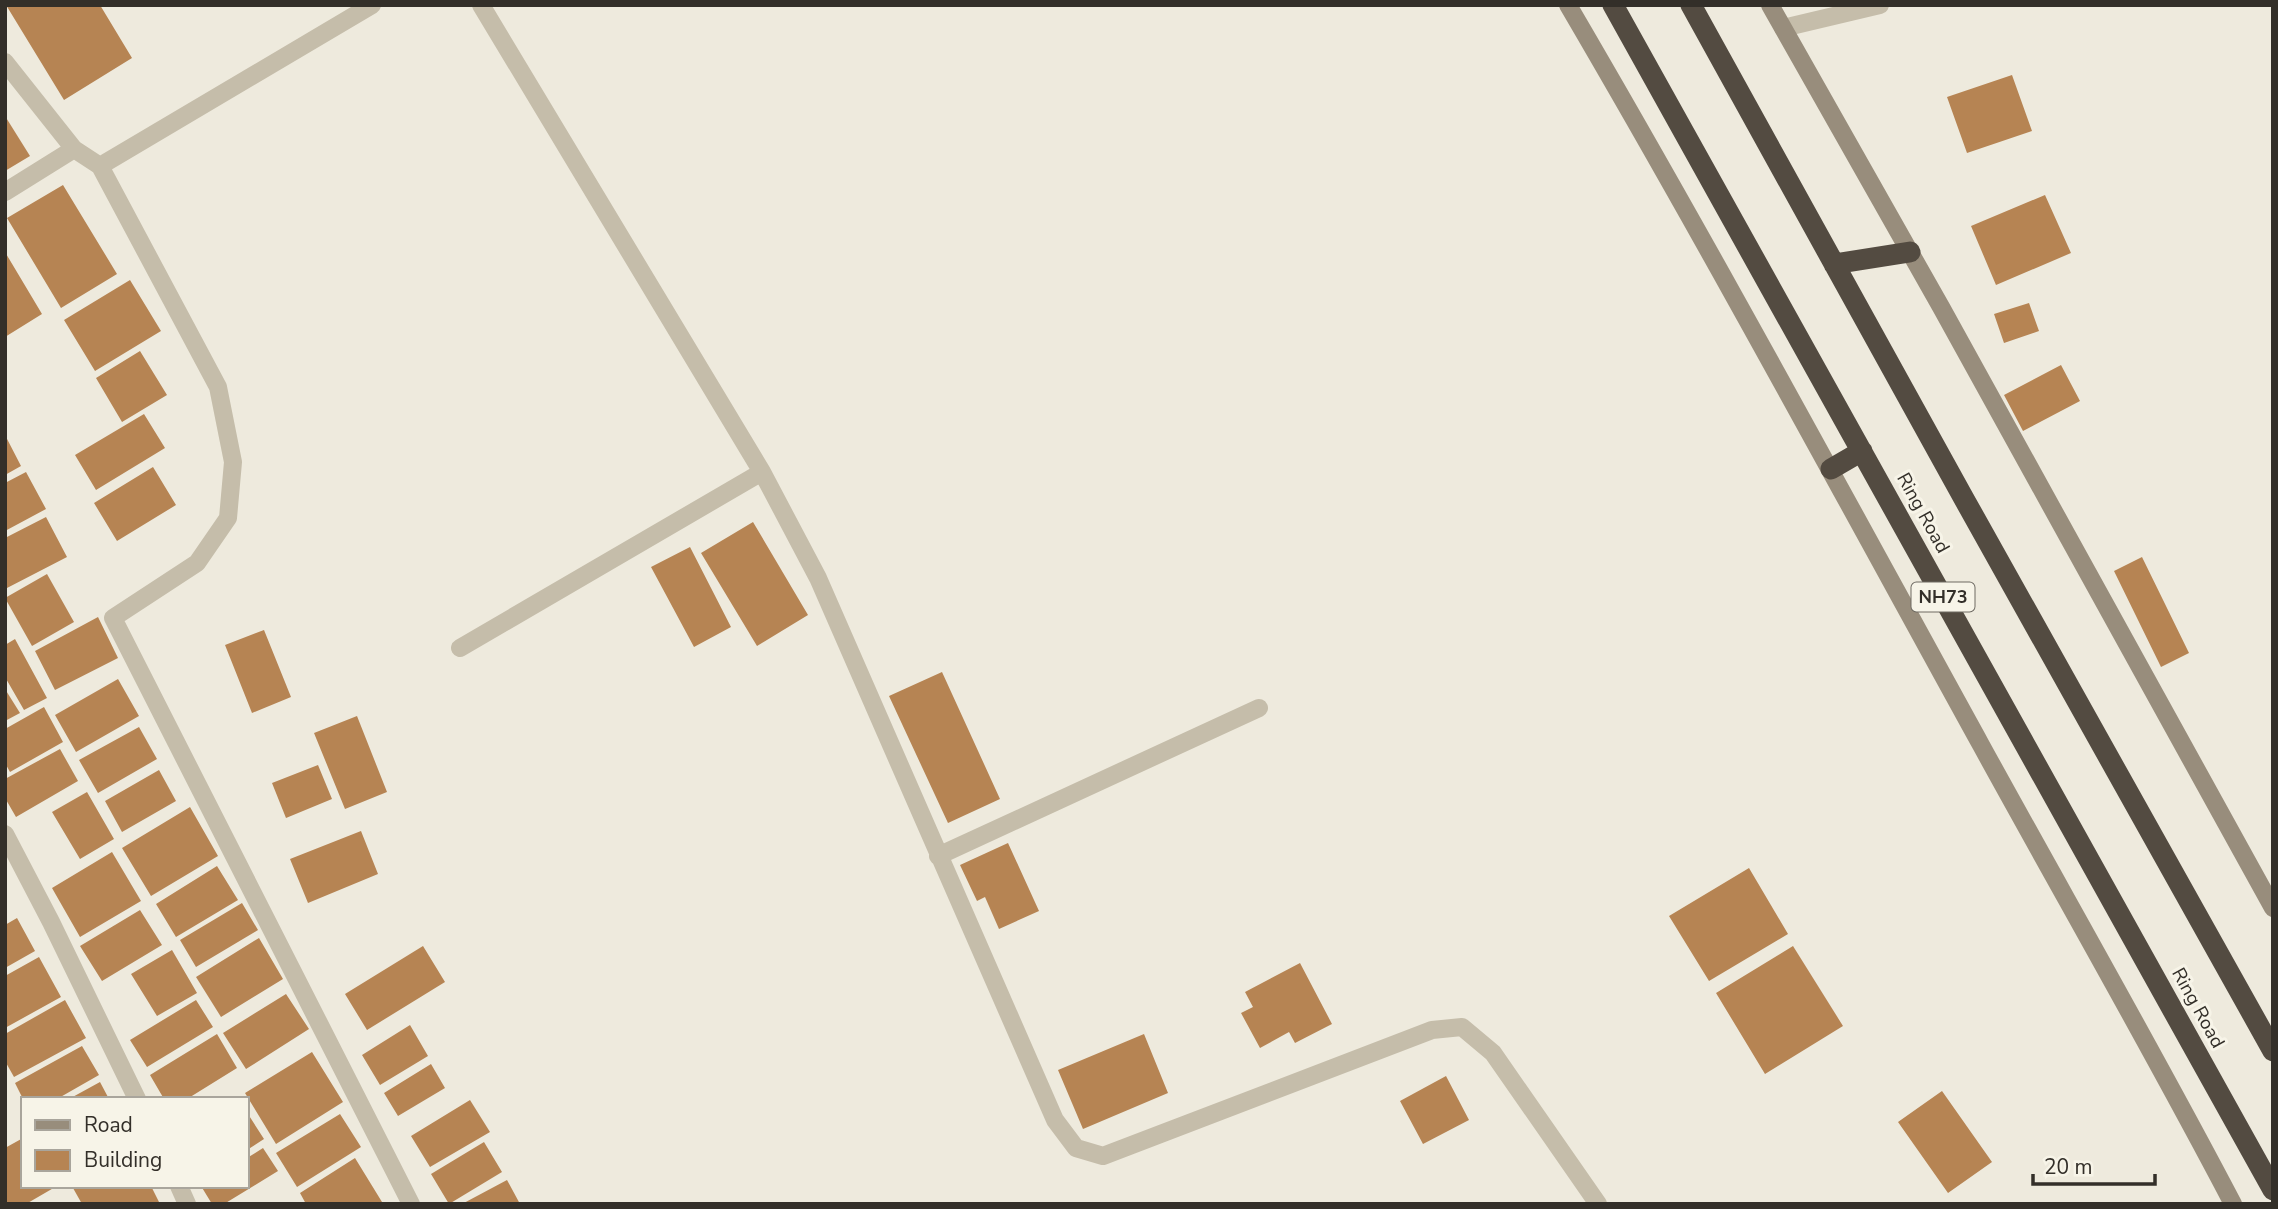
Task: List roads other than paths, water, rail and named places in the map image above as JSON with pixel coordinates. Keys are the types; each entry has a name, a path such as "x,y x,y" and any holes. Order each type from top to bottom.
{"highway":[{"name":"Ring Road","path":"1613,5 2273,1190"},
{"path":"1691,5 2273,1051"},
{"path":"1834,264 1910,252"},
{"path":"1831,469 1862,451"}],"street":[{"path":"100,166 372,5"},
{"path":"481,5 762,472 818,578 1055,1120 1076,1148 1103,1156 1432,1030 1462,1027 1493,1053 1598,1204"},
{"path":"1568,5 1831,469 1982,747 2155,1056 2233,1204"},
{"path":"1770,5 1910,252 2273,908"},
{"path":"1783,28 1880,5"},
{"path":"5,62 74,149 100,166 218,387 233,462 228,518 197,563 113,618 411,1204"},
{"path":"5,192 74,149"},
{"path":"460,648 762,472"},
{"path":"938,856 1259,708"},
{"path":"5,834 136,1097"},
{"path":"180,1188 187,1204"}]}
